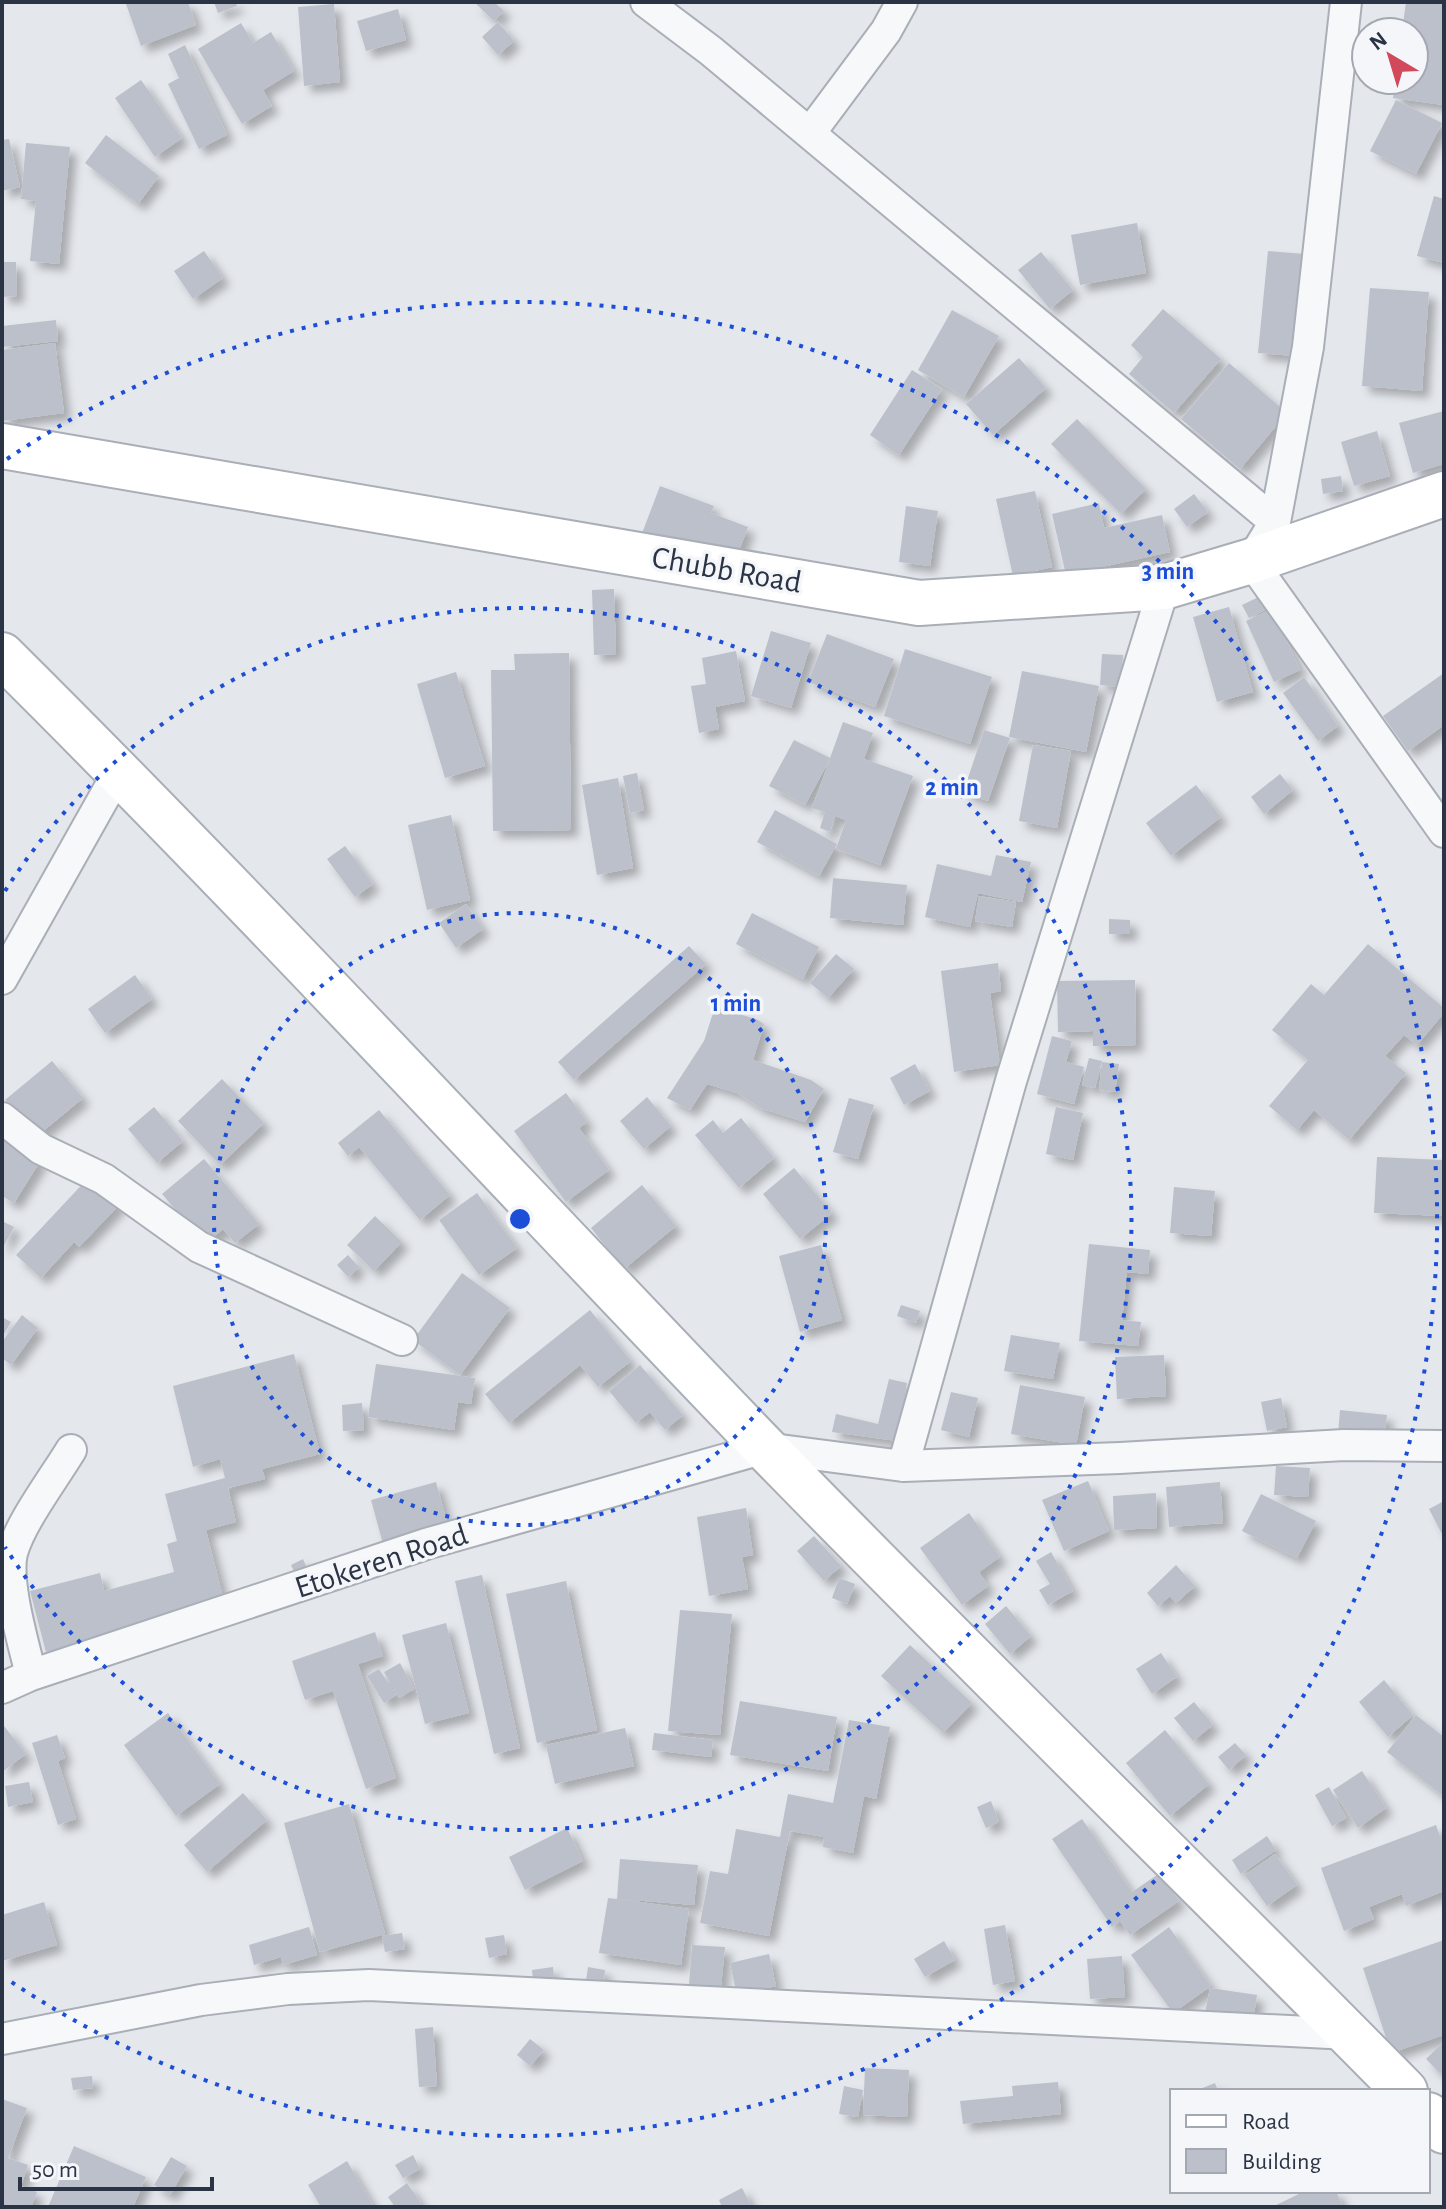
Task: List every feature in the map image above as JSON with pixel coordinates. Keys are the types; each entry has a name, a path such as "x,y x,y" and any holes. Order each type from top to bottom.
{"main road":[{"name":"Chubb Road","path":"2,446 919,603 1164,587 1251,561 1444,494"},
{"path":"2,655 119,771 765,1448 1403,2089"}],"street":[{"path":"646,2 711,51 1275,522"},
{"path":"810,133 886,31 902,2"},
{"path":"1346,2 1308,347 1275,522 1251,561 1444,832"},
{"path":"903,1466 1011,1081 1164,587"},
{"path":"2,979 119,771"},
{"path":"2,1118 41,1149 104,1179 199,1247 402,1340"},
{"path":"765,1448 903,1466 1344,1445 1444,1446"},
{"name":"Etokeren Road","path":"2,1688 31,1675 426,1544 765,1448"},
{"path":"31,1675 11,1629 12,1554 18,1537 71,1450"},
{"path":"2,2039 201,2000 288,1989 369,1985 1349,2034"}],"building":[{"path":"188,2 196,25 141,46 126,4"},
{"path":"214,2 236,2 237,6 218,13"},
{"path":"474,2 494,2 504,11 494,21"},
{"path":"1406,2 1444,2 1444,105 1393,98 1430,96 1430,16 1404,16"},
{"path":"334,4 340,82 304,86 298,7"},
{"path":"398,9 406,40 366,51 357,21"},
{"path":"498,22 514,41 498,55 482,37"},
{"path":"241,23 253,43 271,32 294,71 263,90 272,106 242,124 198,49"},
{"path":"185,45 227,135 199,149 168,84 179,78 168,54"},
{"path":"141,80 182,138 155,157 115,98"},
{"path":"1396,100 1442,123 1416,174 1370,151"},
{"path":"106,135 159,176 138,204 85,163"},
{"path":"9,139 20,187 2,191 2,140"},
{"path":"26,143 70,147 59,264 30,261 36,201 21,199"},
{"path":"1434,196 1444,199 1444,263 1417,256"},
{"path":"1137,223 1146,273 1080,285 1071,235"},
{"path":"204,251 223,278 193,299 174,271"},
{"path":"1268,251 1305,254 1295,356 1258,353"},
{"path":"1041,252 1073,290 1050,309 1018,270"},
{"path":"2,262 16,262 17,296 2,297"},
{"path":"1370,288 1429,292 1422,391 1362,386"},
{"path":"1163,309 1221,359 1174,413 1129,374 1143,357 1131,345"},
{"path":"952,310 999,336 964,397 918,370"},
{"path":"56,320 58,341 2,347 2,326"},
{"path":"55,343 64,413 2,421 2,350"},
{"path":"1019,358 1046,388 993,435 966,404"},
{"path":"1229,363 1287,413 1240,469 1181,419"},
{"path":"912,370 942,389 899,455 870,435"},
{"path":"1444,411 1444,464 1413,473 1399,423"},
{"path":"1077,419 1146,489 1121,514 1051,444"},
{"path":"1377,431 1390,476 1354,486 1341,442"},
{"path":"1341,476 1343,491 1323,494 1321,479"},
{"path":"660,486 714,506 711,513 748,527 732,569 641,536"},
{"path":"1035,491 1052,567 1013,576 996,499"},
{"path":"1194,494 1208,512 1187,527 1174,509"},
{"path":"1099,503 1104,528 1162,515 1170,552 1066,575 1052,514"},
{"path":"906,506 938,511 930,566 899,562"},
{"path":"614,589 616,654 594,655 592,590"},
{"path":"1267,593 1272,606 1249,618 1242,605"},
{"path":"1229,607 1253,692 1217,702 1193,617"},
{"path":"1272,609 1300,670 1274,682 1246,621"},
{"path":"771,631 811,643 791,708 751,696"},
{"path":"827,634 894,659 875,707 808,682"},
{"path":"905,649 992,677 970,744 884,716"},
{"path":"736,651 745,701 715,707 719,729 699,733 691,686 706,684 702,658"},
{"path":"569,653 571,830 493,831 491,670 515,670 514,654"},
{"path":"1102,654 1123,655 1121,687 1100,685"},
{"path":"1022,671 1099,686 1086,752 1009,737"},
{"path":"456,672 485,766 445,778 417,684"},
{"path":"1444,673 1444,725 1408,751 1383,716"},
{"path":"1304,677 1338,726 1318,741 1283,693"},
{"path":"843,722 873,733 864,759 913,776 880,865 836,849 846,820 835,816 830,832 820,828 825,812 812,808 830,759 805,805 769,786 794,740 830,758"},
{"path":"984,730 1010,738 988,801 963,793"},
{"path":"1033,745 1071,751 1057,828 1019,821"},
{"path":"637,773 644,810 630,813 623,776"},
{"path":"1280,774 1293,790 1264,814 1251,797"},
{"path":"618,778 633,868 597,875 582,785"},
{"path":"1196,785 1221,817 1171,856 1146,823"},
{"path":"775,810 837,844 819,876 757,842"},
{"path":"451,815 470,900 427,910 408,825"},
{"path":"345,846 373,884 355,897 327,859"},
{"path":"996,855 1031,862 1022,902 978,893 970,927 925,917 937,864 991,876"},
{"path":"833,878 907,885 903,925 830,918"},
{"path":"979,896 1016,902 1012,927 975,921"},
{"path":"466,904 483,929 456,948 439,923"},
{"path":"752,913 819,947 803,979 736,944"},
{"path":"1109,919 1130,920 1130,934 1109,934"},
{"path":"1368,944 1444,1008 1444,1013 1417,1045 1404,1035 1385,1056 1406,1073 1349,1140 1314,1110 1297,1130 1269,1106 1308,1060 1272,1030 1311,984 1324,995"},
{"path":"689,946 706,964 574,1080 558,1062"},
{"path":"836,954 854,969 828,998 810,983"},
{"path":"998,963 1001,991 990,993 1000,1065 954,1072 941,971"},
{"path":"135,975 152,999 105,1033 88,1009"},
{"path":"1135,980 1136,1045 1093,1046 1093,1031 1058,1032 1057,981"},
{"path":"715,1007 764,1024 753,1060 811,1080 824,1089 805,1122 760,1108 737,1093 707,1084 690,1110 667,1098 704,1041"},
{"path":"1052,1036 1072,1041 1066,1062 1084,1067 1074,1104 1037,1094"},
{"path":"1089,1058 1102,1061 1095,1088 1082,1085"},
{"path":"52,1061 83,1098 36,1137 5,1100"},
{"path":"1102,1062 1119,1064 1115,1092 1099,1090"},
{"path":"915,1064 930,1091 904,1105 890,1078"},
{"path":"222,1079 264,1123 220,1165 178,1121"},
{"path":"566,1093 587,1122 579,1128 609,1170 566,1202 514,1131"},
{"path":"647,1097 671,1126 644,1149 620,1121"},
{"path":"849,1098 874,1105 858,1159 833,1152"},
{"path":"154,1107 183,1141 157,1163 128,1129"},
{"path":"1056,1107 1083,1113 1073,1160 1046,1154"},
{"path":"379,1110 450,1195 420,1220 359,1147 348,1156 338,1143"},
{"path":"741,1118 774,1158 739,1188 695,1135 713,1120 723,1133"},
{"path":"2,1136 41,1160 14,1203 2,1196"},
{"path":"1377,1157 1444,1160 1444,1216 1374,1213"},
{"path":"204,1159 259,1224 235,1243 223,1229 205,1244 162,1194"},
{"path":"794,1168 832,1213 800,1239 763,1194"},
{"path":"90,1176 120,1204 79,1247 74,1242 41,1278 16,1255"},
{"path":"642,1185 676,1226 624,1269 591,1228"},
{"path":"1174,1187 1215,1191 1211,1236 1170,1233"},
{"path":"477,1193 517,1248 479,1275 439,1220"},
{"path":"375,1216 402,1242 374,1271 347,1245"},
{"path":"2,1221 14,1227 2,1249"},
{"path":"1089,1244 1150,1250 1148,1274 1127,1272 1122,1320 1141,1322 1138,1346 1079,1341"},
{"path":"821,1245 842,1320 800,1332 779,1256"},
{"path":"348,1255 359,1267 348,1277 337,1265"},
{"path":"462,1273 510,1308 460,1375 413,1340"},
{"path":"901,1305 920,1311 916,1323 897,1316"},
{"path":"590,1310 631,1361 598,1387 580,1365 509,1423 485,1394"},
{"path":"22,1315 38,1328 11,1365 2,1358 2,1342"},
{"path":"2,1317 11,1322 2,1337"},
{"path":"1011,1335 1060,1343 1053,1379 1004,1371"},
{"path":"294,1354 320,1454 262,1469 265,1479 228,1488 236,1522 206,1530 225,1605 46,1652 30,1591 100,1573 104,1591 174,1572 167,1544 177,1541 165,1494 225,1478 220,1459 193,1467 173,1386"},
{"path":"1164,1355 1166,1396 1117,1399 1115,1357"},
{"path":"376,1364 475,1378 471,1404 458,1402 454,1430 368,1417"},
{"path":"640,1365 683,1415 665,1430 650,1412 636,1423 609,1391"},
{"path":"889,1379 907,1383 897,1441 832,1432 836,1414 878,1424"},
{"path":"1020,1385 1085,1397 1076,1445 1011,1434"},
{"path":"951,1392 978,1398 969,1437 941,1430"},
{"path":"1281,1398 1287,1427 1267,1431 1261,1402"},
{"path":"362,1403 364,1430 343,1431 342,1405"},
{"path":"1340,1410 1387,1415 1384,1439 1338,1435"},
{"path":"1276,1466 1310,1468 1308,1497 1274,1495"},
{"path":"1088,1481 1109,1531 1064,1551 1042,1500"},
{"path":"436,1482 448,1526 383,1544 371,1500"},
{"path":"1220,1482 1223,1523 1169,1527 1166,1487"},
{"path":"1156,1493 1157,1528 1114,1530 1113,1496"},
{"path":"1261,1494 1316,1521 1297,1558 1242,1531"},
{"path":"1444,1501 1444,1538 1429,1509"},
{"path":"746,1508 753,1555 742,1557 748,1589 709,1596 697,1517"},
{"path":"969,1513 1000,1557 979,1572 988,1586 962,1605 920,1548"},
{"path":"814,1536 841,1566 824,1581 797,1551"},
{"path":"1051,1552 1073,1591 1048,1605 1039,1590 1050,1584 1036,1561"},
{"path":"303,1559 310,1575 298,1580 291,1565"},
{"path":"1176,1565 1195,1586 1176,1603 1170,1596 1158,1606 1147,1593"},
{"path":"482,1575 520,1748 494,1754 455,1581"},
{"path":"839,1578 855,1584 847,1604 832,1598"},
{"path":"566,1581 597,1730 537,1743 506,1594"},
{"path":"1006,1606 1031,1636 1010,1654 985,1624"},
{"path":"680,1610 732,1614 720,1735 668,1731"},
{"path":"446,1623 469,1713 425,1724 402,1635"},
{"path":"375,1632 383,1656 358,1664 396,1778 366,1789 333,1691 305,1700 292,1661"},
{"path":"910,1645 972,1703 943,1733 881,1676"},
{"path":"1161,1653 1177,1677 1152,1694 1136,1669"},
{"path":"400,1663 414,1689 399,1698 384,1672"},
{"path":"379,1669 396,1695 384,1703 367,1676"},
{"path":"1384,1680 1413,1715 1388,1737 1359,1702"},
{"path":"740,1701 837,1717 828,1771 730,1755"},
{"path":"1194,1702 1213,1725 1193,1741 1174,1718"},
{"path":"168,1713 220,1784 176,1816 124,1745"},
{"path":"1416,1715 1444,1737 1443,1796 1387,1752"},
{"path":"849,1720 890,1727 876,1799 864,1796 853,1853 823,1847 824,1837 790,1831 769,1936 700,1923 710,1871 728,1874 736,1829 780,1837 788,1794 833,1803"},
{"path":"4,1726 26,1754 2,1772 2,1728"},
{"path":"625,1728 634,1766 555,1784 546,1745"},
{"path":"1165,1730 1209,1784 1170,1816 1126,1763"},
{"path":"654,1733 713,1740 711,1757 652,1750"},
{"path":"57,1735 65,1758 58,1761 76,1819 58,1825 32,1743"},
{"path":"1235,1743 1246,1755 1229,1770 1218,1757"},
{"path":"1362,1771 1386,1808 1358,1828 1333,1790"},
{"path":"29,1782 33,1802 8,1807 5,1786"},
{"path":"1329,1787 1346,1818 1332,1826 1315,1795"},
{"path":"243,1793 267,1820 207,1872 184,1845"},
{"path":"991,1801 999,1822 986,1828 977,1807"},
{"path":"349,1804 385,1934 320,1952 284,1823"},
{"path":"1082,1819 1132,1892 1160,1873 1179,1901 1130,1935 1120,1921 1112,1927 1052,1839"},
{"path":"1436,1825 1444,1847 1444,1891 1406,1906 1402,1894 1369,1907 1374,1919 1344,1931 1321,1868"},
{"path":"567,1828 583,1861 525,1890 509,1857"},
{"path":"1267,1836 1276,1850 1241,1874 1232,1860"},
{"path":"1275,1854 1297,1885 1267,1906 1245,1875"},
{"path":"620,1859 698,1865 694,1905 620,1899 689,1909 681,1965 599,1953 608,1898 617,1899"},
{"path":"44,1902 57,1945 2,1961 2,1915"},
{"path":"1005,1925 1015,1981 993,1985 984,1929"},
{"path":"309,1927 317,1955 283,1965 281,1957 254,1965 249,1945"},
{"path":"1169,1927 1211,1986 1173,2013 1131,1955"},
{"path":"402,1933 405,1949 385,1952 382,1936"},
{"path":"504,1935 507,1954 489,1958 485,1938"},
{"path":"1444,1940 1444,2035 1391,2053 1363,1968"},
{"path":"944,1941 955,1960 925,1977 914,1959"},
{"path":"692,1945 725,1947 721,1987 689,1985"},
{"path":"769,1954 776,1986 737,1995 730,1963"},
{"path":"1122,1956 1125,1997 1090,1999 1087,1959"},
{"path":"553,1967 555,1988 534,1990 532,1970"},
{"path":"588,1967 605,1970 603,1989 585,1987"},
{"path":"1210,1988 1257,1995 1253,2021 1205,2013"},
{"path":"433,2027 437,2086 419,2087 415,2029"},
{"path":"530,2039 544,2050 530,2066 517,2055"},
{"path":"1444,2041 1444,2069 1440,2073 1426,2059"},
{"path":"865,2068 909,2070 907,2117 863,2115"},
{"path":"92,2076 93,2088 73,2090 71,2078"},
{"path":"1058,2082 1061,2114 963,2124 960,2101 1013,2096 1012,2086"},
{"path":"1215,2083 1217,2089 1200,2089"},
{"path":"844,2086 863,2090 858,2117 839,2114"},
{"path":"2,2099 27,2108 8,2158 28,2165 21,2186 37,2192 31,2207 2,2207"},
{"path":"74,2146 146,2177 133,2207 48,2207"},
{"path":"413,2155 420,2169 403,2178 395,2165"},
{"path":"171,2157 187,2166 170,2195 154,2185"},
{"path":"347,2161 374,2207 321,2207 308,2185"},
{"path":"407,2183 421,2203 416,2207 395,2207 388,2197"},
{"path":"742,2188 752,2207 722,2207 719,2200"},
{"path":"1301,2193 1337,2193 1343,2207 1272,2207"}]}
